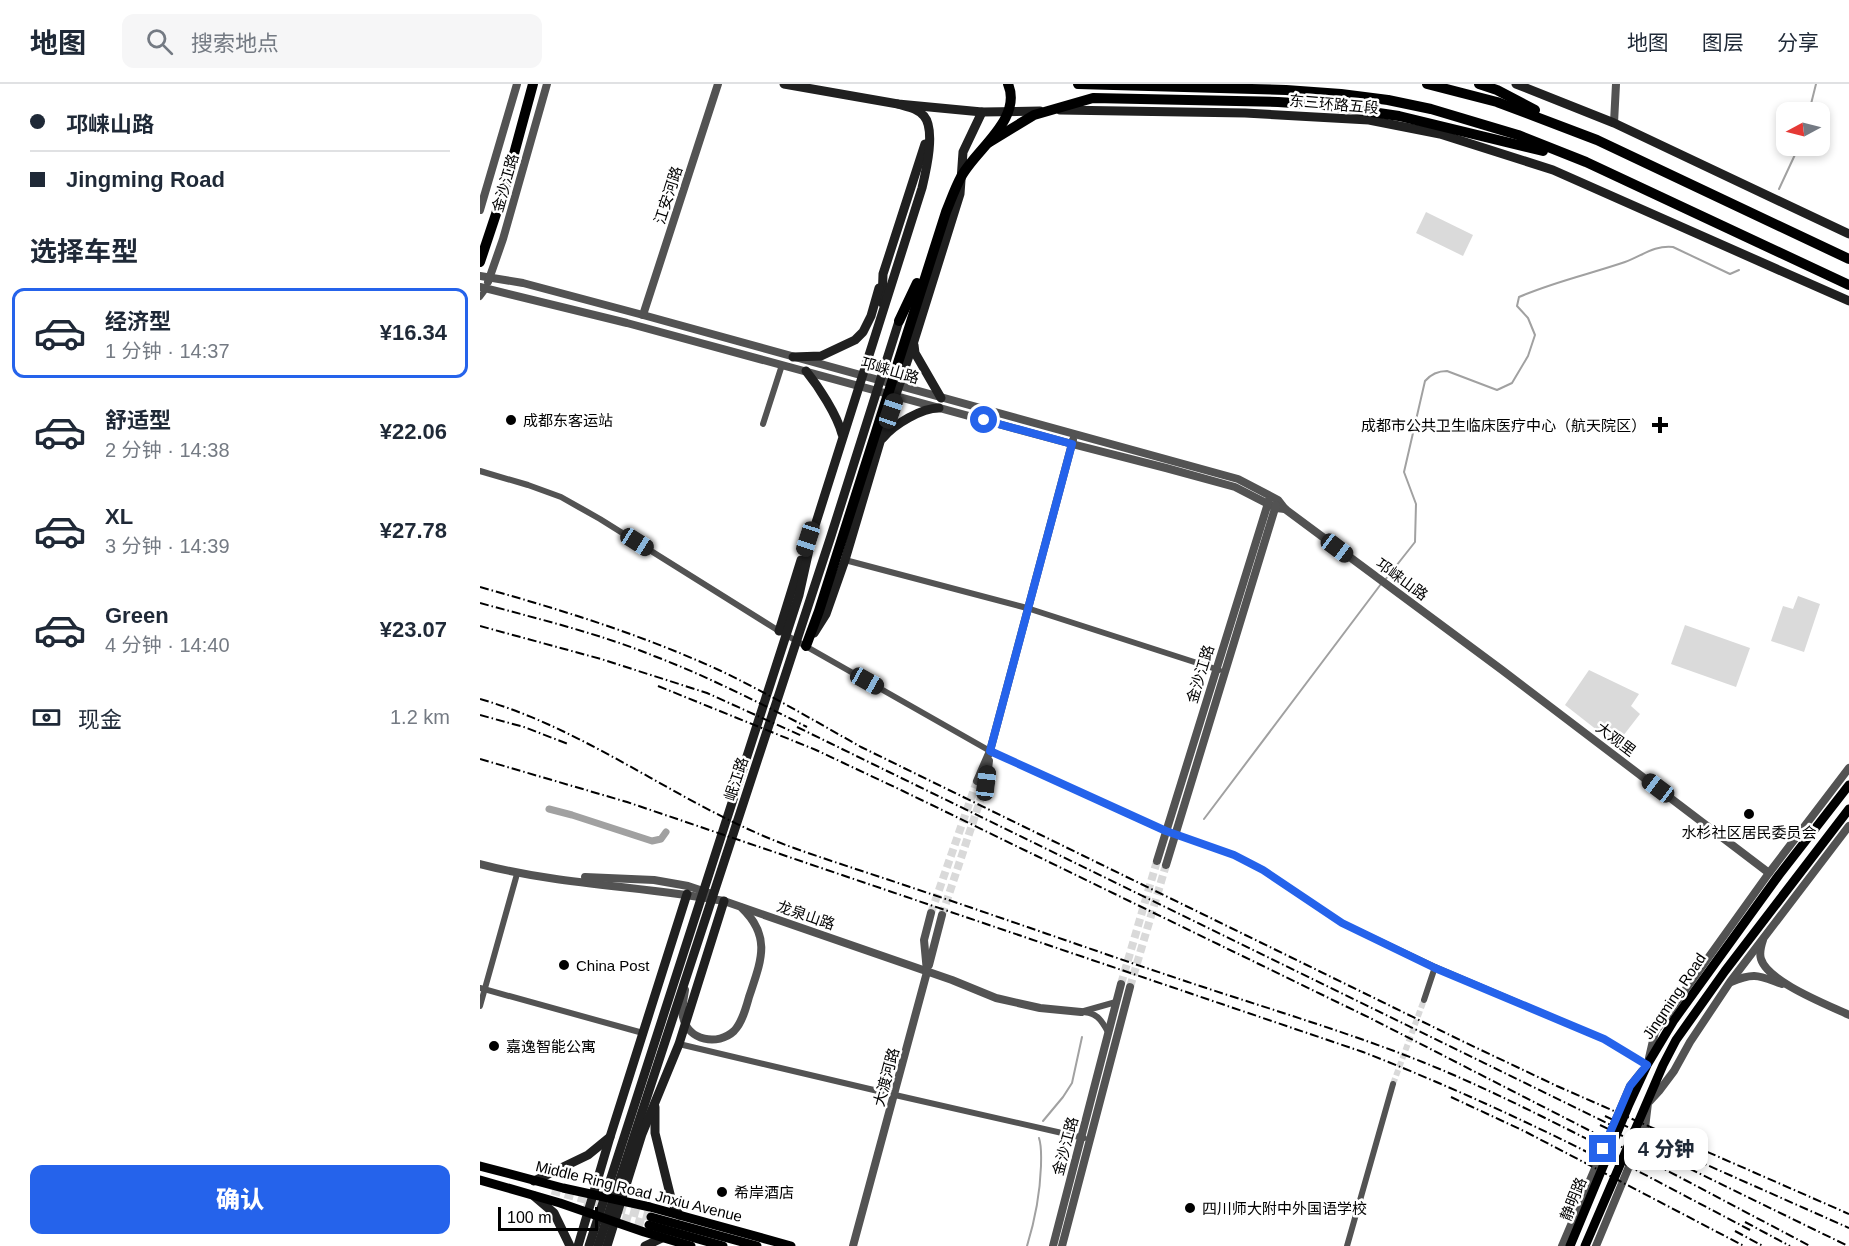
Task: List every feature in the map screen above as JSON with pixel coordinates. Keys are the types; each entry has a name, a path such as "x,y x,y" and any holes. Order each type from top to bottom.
{"highway":[{"path":"480,262 505,187 533,84"},
{"path":"806,646 935,245 961,176 1001,126 1010,104 1008,84"},
{"name":"东三环路五段","path":"1078,84 1286,90 1341,94 1388,100 1474,121 1518,135 1586,162 1848,285"},
{"path":"1427,84 1497,102 1597,140 1848,259"},
{"path":"1479,84 1517,100 1550,121"},
{"path":"988,142 1034,115 1093,98 1278,102 1375,112 1437,124 1586,162"},
{"path":"899,321 935,245"}],"main road":[{"name":"东三环路五段","path":"784,84 898,104 982,112 1065,110 1245,112 1369,120 1440,134 1553,171 1849,301"},
{"path":"1516,84 1614,123 1849,234"},
{"path":"793,357 821,356 855,340 863,332 870,316 930,127 925,117 913,108 898,104"},
{"path":"806,646 826,614 845,560 880,442 960,194 963,152 982,112"},
{"name":"岷江路","path":"589,1246 799,595 813,532 922,188 928,165 930,127"},
{"path":"779,631 882,305 883,274"},
{"name":"岷江路","path":"598,1246 899,321"},
{"path":"880,442 890,429 940,403 915,353 914,341"},
{"path":"806,371 839,423 842,434"},
{"name":"Jingming Road","path":"1647,1065 1680,1011 1779,875 1849,785"},
{"name":"Jingming Road","path":"1648,1103 1663,1065 1685,1026 1725,970 1849,809"},
{"path":"578,1246 687,894"},
{"path":"607,1246 655,1100 679,1044 724,901"},
{"name":"静明路","path":"1570,1246 1647,1065"},
{"path":"655,1100 655,1132 672,1202 679,1215"},
{"name":"静明路","path":"1585,1246 1648,1103"},
{"path":"534,1181 588,1155 610,1137"},
{"name":"Middle Ring Road Jnxiu Avenue","path":"480,1166 679,1215 791,1246"},
{"name":"Middle Ring Road Jnxiu Avenue","path":"480,1180 691,1246"},
{"path":"532,1195 554,1213 570,1246"},
{"path":"723,1246 650,1221 757,1246"},
{"path":"645,1246 662,1238"}],"street":[{"name":"金沙江路","path":"480,210 517,84"},
{"name":"金沙江路","path":"483,288 489,279 503,239 547,84"},
{"name":"江安河路","path":"643,315 718,84"},
{"path":"1614,123 1617,84"},
{"name":"邛崃山路","path":"480,276 523,283 793,357 859,380 1072,444 1235,488 1273,502"},
{"name":"邛崃山路","path":"483,288 549,303 806,371 859,380"},
{"path":"480,297 483,288"},
{"path":"763,424 782,365"},
{"name":"邛崃山路","path":"940,403 1075,435 1238,479 1285,509 1503,670"},
{"path":"986,783 990,751 1075,435"},
{"path":"480,471 561,497 779,631 990,751 1174,835 1234,855 1263,870 1342,923 1435,968 1604,1039 1647,1065 1655,1032 1769,873 1849,768"},
{"name":"金沙江路","path":"1157,861 1216,669 1273,502"},
{"name":"金沙江路","path":"1166,865 1273,502"},
{"path":"845,560 1028,608 1224,672"},
{"name":"大观里","path":"1503,670 1769,873"},
{"path":"977,781 990,751"},
{"path":"1648,1103 1674,1071 1690,1042 1730,982 1849,826"},
{"path":"480,862 519,871 561,876 670,882 723,897 750,915 757,927 762,950 744,1014 736,1029 724,1038 705,1040 688,1029 682,1009 687,976"},
{"name":"龙泉山路","path":"480,862 516,874 687,894 724,901 952,980 996,998 1040,1008 1093,1013 1100,1018 1108,1032"},
{"path":"480,1006 482,989 516,874"},
{"name":"大渡河路","path":"854,1246 927,972 924,940 932,913"},
{"path":"927,972 942,915"},
{"path":"1764,936 1760,948 1761,958 1769,971 1785,985"},
{"path":"1424,1000 1435,968"},
{"path":"1730,982 1746,975 1755,975 1785,985 1849,1015"},
{"name":"金沙江路","path":"1062,1246 1108,1032 1121,984"},
{"name":"金沙江路","path":"1053,1246 1130,987"},
{"path":"482,989 643,1033"},
{"path":"1081,1012 1116,1002"},
{"path":"679,1044 1086,1138"},
{"name":"Jingming Road","path":"1562,1246 1630,1086 1647,1065"},
{"path":"1347,1246 1393,1084"},
{"name":"Jingming Road","path":"1596,1246 1645,1128 1648,1103"}],"shaded area":[{"path":"1426,212 1473,235 1463,256 1416,233"},
{"path":"1798,596 1820,604 1804,652 1771,641 1783,606 1793,609"},
{"path":"1685,625 1750,648 1736,687 1671,664"},
{"path":"1589,670 1639,694 1631,706 1640,714 1616,745 1565,705"}],"waterway":[{"path":"1812,102 1816,84"},
{"path":"1779,189 1794,156"},
{"path":"1385,580 1415,542 1416,504 1404,472 1425,381 1434,373 1447,371 1497,390 1512,383 1528,356 1535,335 1528,318 1517,306 1519,297 1558,282 1625,262 1654,249 1666,247 1673,247 1730,274 1739,270"},
{"path":"1204,819 1381,584"},
{"path":"549,809 652,841 661,839 666,832"},
{"path":"1043,1121 1072,1083 1082,1037"},
{"path":"1027,1246 1040,1187 1041,1145 1039,1138"}],"tunnel":[{"path":"931,913 977,781"},
{"path":"942,915 986,783"},
{"path":"1121,984 1157,861"},
{"path":"1130,987 1166,865"},
{"path":"1393,1084 1424,1000"},
{"path":"552,1190 651,1217"},
{"path":"583,1207 649,1225"}],"railway":[{"path":"480,587 602,624 721,671 861,747 1462,1041 1557,1086 1849,1214"},
{"path":"480,603 568,627 633,648 713,681 807,727"},
{"path":"480,626 601,659 707,693 802,736"},
{"path":"658,686 816,750 903,791 1372,1019 1810,1246"},
{"path":"480,699 561,730 715,813 794,848 1400,1053 1475,1085 1607,1149"},
{"path":"480,715 524,727 568,744"},
{"path":"797,727 1611,1125"},
{"path":"480,759 627,802 1363,1052 1484,1103 1603,1160"},
{"path":"1451,1097 1526,1132 1744,1246"},
{"path":"1605,1116 1698,1161 1849,1228"},
{"path":"1600,1125 1848,1246"},
{"path":"1596,1149 1750,1230"},
{"path":"1745,1222 1790,1246"},
{"path":"1735,1231 1763,1246"}],"place":[{"name":"成都东客运站","path":"511,420"},
{"name":"成都市公共卫生临床医疗中心（航天院区）","path":"1660,425"},
{"name":"水杉社区居民委员会","path":"1749,814"},
{"name":"China Post","path":"564,965"},
{"name":"嘉逸智能公寓","path":"494,1046"},
{"name":"希岸酒店","path":"722,1192"},
{"name":"四川师大附中外国语学校","path":"1190,1208"}],"route":[{"path":"984,420 1072,444 990,751 1166,831 1234,855 1263,870 1342,923 1435,968 1604,1039 1647,1065 1630,1086 1603,1149"}]}
